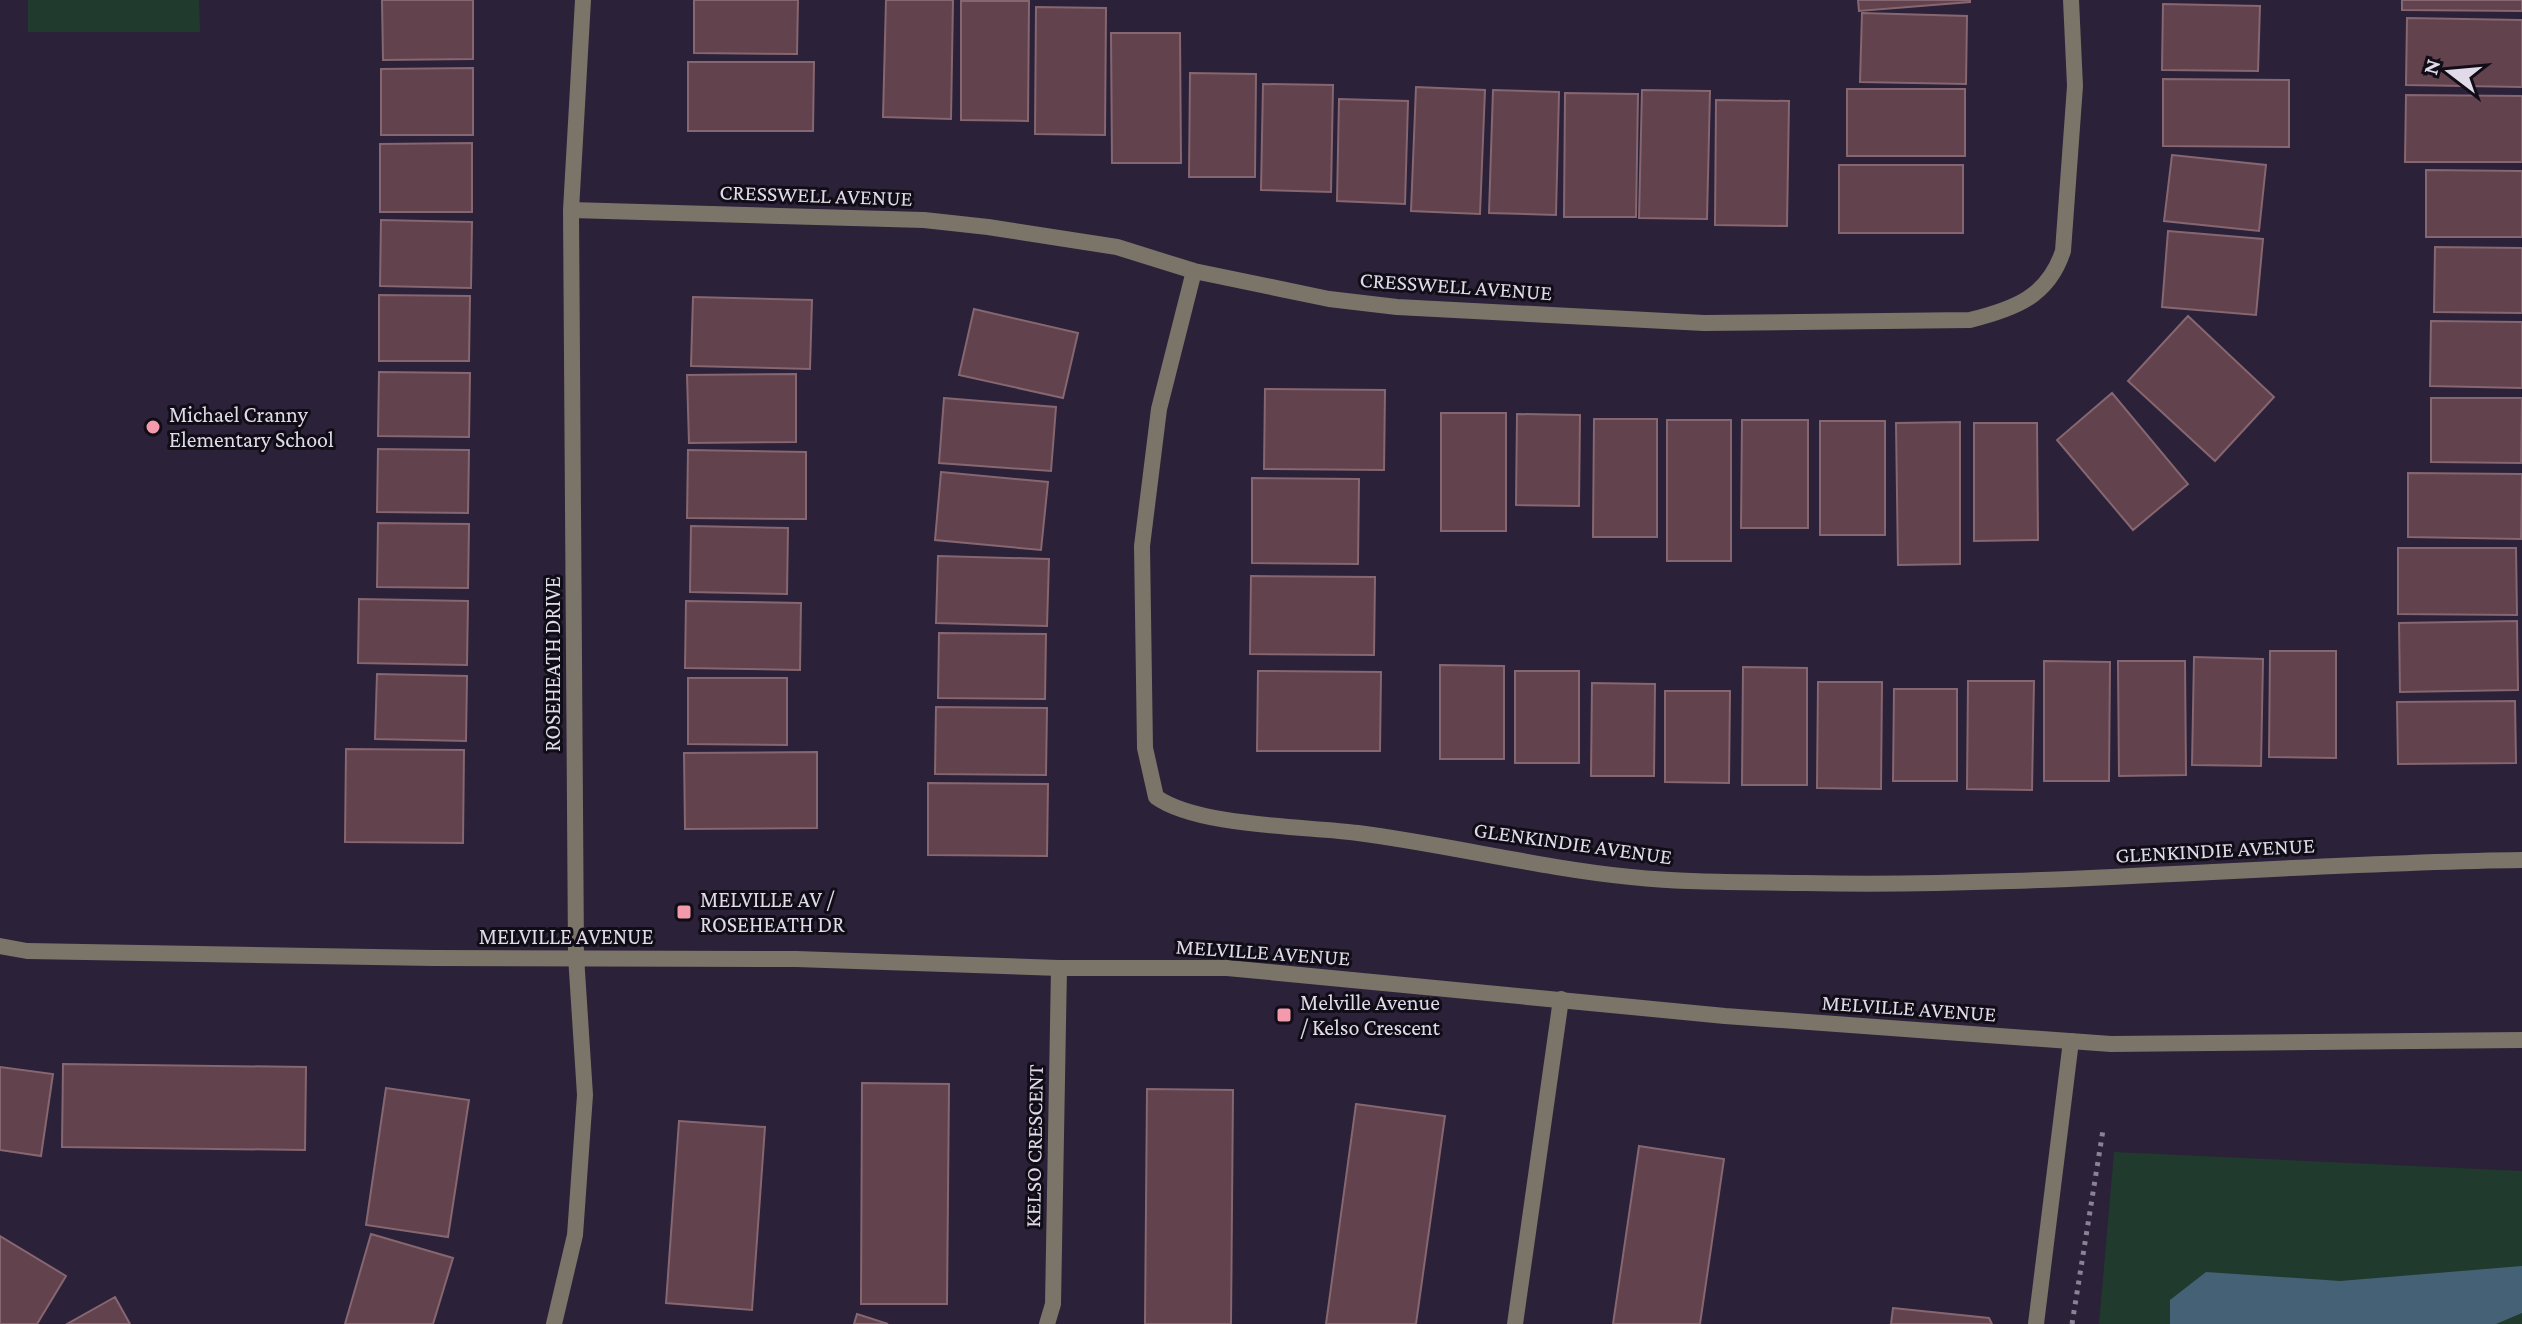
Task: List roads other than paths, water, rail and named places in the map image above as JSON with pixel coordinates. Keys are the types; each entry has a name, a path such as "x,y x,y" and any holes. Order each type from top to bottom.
{"street":[{"name":"ROSEHEATH DRIVE","path":"554,1324 575,1235 585,1095 576,956 571,210 583,0"},
{"name":"CRESSWELL AVENUE","path":"571,210 924,220 1117,247 1194,271 1329,299 1397,307 1704,323 1970,320 2006,311 2029,299 2055,275 2063,251 2075,86 2071,0"},
{"name":"GLENKINDIE AVENUE","path":"1194,271 1159,409 1142,546 1145,748 1156,797 1173,809 1360,833 1631,877 1708,881 1933,886 2295,867 2522,860"},
{"name":"MELVILLE AVENUE","path":"0,946 27,951 258,956 576,956 796,959 1059,968 1227,968 1841,1026 2071,1041 2301,1044 2522,1040"},
{"name":"KELSO CRESCENT","path":"1047,1324 1053,1304 1059,968"},
{"path":"1515,1324 1561,999"},
{"path":"2036,1324 2071,1041"}],"water":[{"path":"2522,1266 2522,1313 2496,1324 2170,1324 2170,1300 2206,1272 2340,1281"}],"place":[{"name":"Michael Cranny Elementary School","path":"153,427"},
{"name":"MELVILLE AV / ROSEHEATH DR","path":"684,912"},
{"name":"Melville Avenue / Kelso Crescent","path":"1284,1015"}]}
